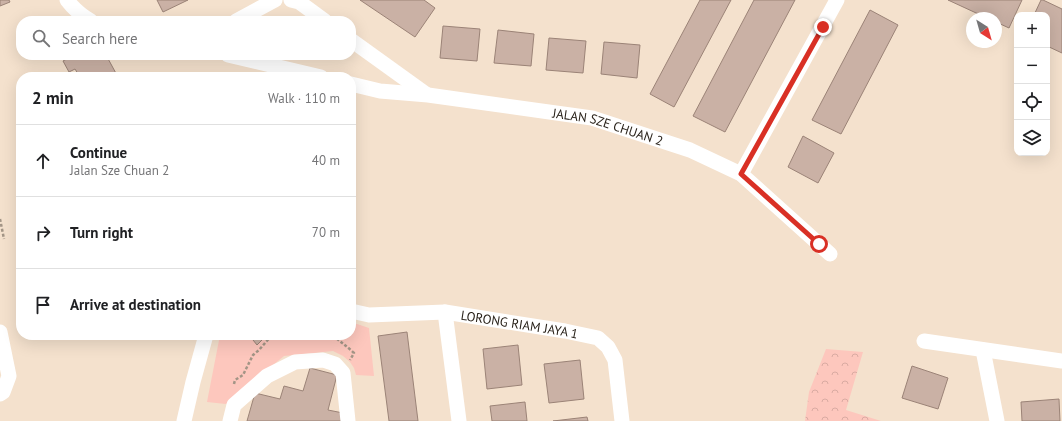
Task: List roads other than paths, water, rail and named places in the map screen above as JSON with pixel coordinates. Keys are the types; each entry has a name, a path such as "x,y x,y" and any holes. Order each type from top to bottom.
{"street":[{"path":"67,0 84,16"},
{"path":"245,16 275,0"},
{"path":"291,0 299,2 318,16"},
{"path":"741,174 837,0"},
{"path":"356,44 428,95"},
{"path":"249,60 300,72"},
{"name":"JALAN SZE CHUAN 2","path":"356,85 380,91 428,95 592,118 690,150 741,174 830,254"},
{"name":"LORONG RIAM JAYA 1","path":"356,312 369,315 445,312 565,331 598,338 608,347 615,360 622,421"},
{"path":"445,312 458,421"},
{"path":"0,332 9,376 3,392 0,394"},
{"path":"184,421 205,340"},
{"path":"924,341 1062,361"},
{"path":"983,350 997,421"},
{"path":"230,421 234,405 267,376 294,362 323,360 335,364 343,373 348,421"}]}
